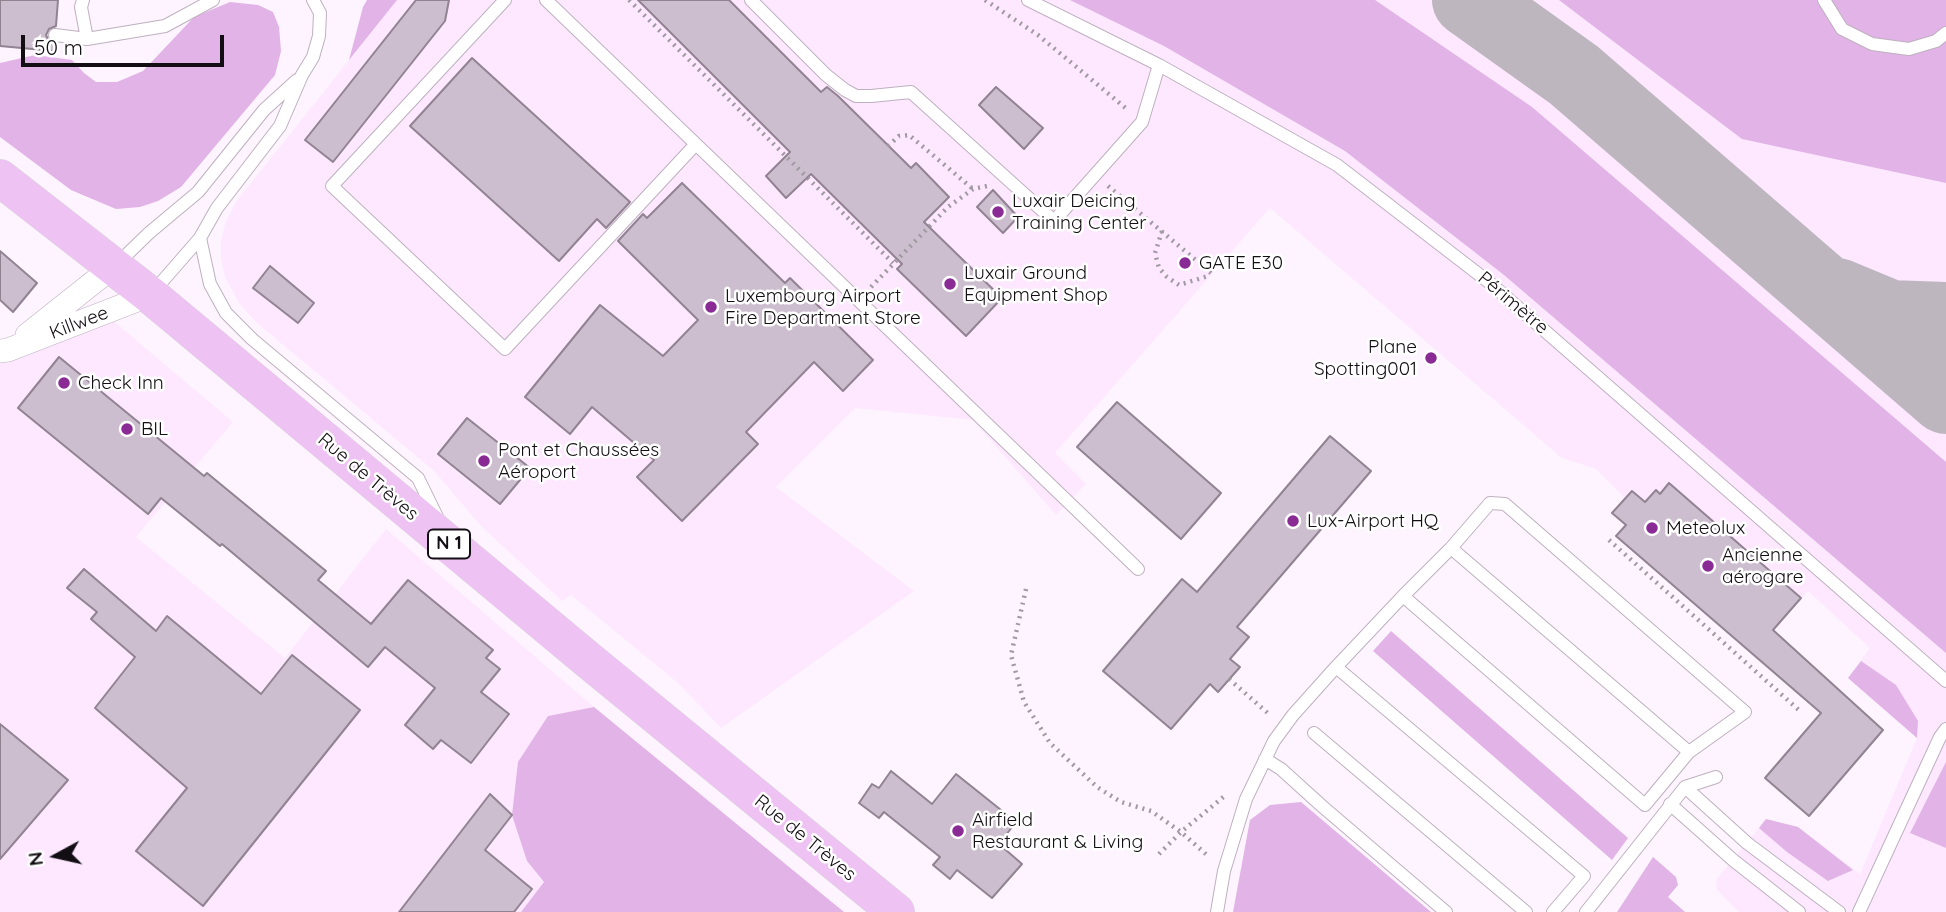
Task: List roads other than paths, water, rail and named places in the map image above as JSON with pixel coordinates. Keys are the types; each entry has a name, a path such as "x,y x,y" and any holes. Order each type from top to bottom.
{"main road":[{"name":"Rue de Trèves","path":"0,178 150,295 895,912"}],"street":[{"name":"Killwee","path":"4,351 114,266"},
{"name":"Killwee","path":"4,351 150,295"}],"lane":[{"path":"83,0 81,7 88,39"},
{"path":"55,35 88,39 165,26 214,0"},
{"path":"150,295 200,238 217,208 280,126 302,75 313,57 319,36 320,13 313,0"},
{"path":"505,0 332,186 505,349 695,145"},
{"path":"546,0 1138,569"},
{"path":"751,0 826,75 845,90 856,96 911,92 1054,221 1142,122 1160,65"},
{"name":"Périmètre","path":"1028,0 1160,65 1337,165 1490,283 1946,681"},
{"path":"1824,0 1842,29 1872,44 1909,49 1936,41 1946,33"},
{"path":"114,266 198,192 264,110 302,75"},
{"path":"200,238 210,284 226,313 252,339 418,478 453,547"},
{"path":"1217,912 1224,870 1246,799 1284,727 1336,667 1403,596 1451,548 1490,503 1505,504 1745,712 1689,752 1645,805 1403,596"},
{"path":"1451,548 1689,752"},
{"path":"1336,667 1584,876 1553,912"},
{"path":"1860,912 1946,729"},
{"path":"1314,733 1526,912"},
{"path":"1265,759 1281,769 1446,912"},
{"path":"1586,912 1685,786 1716,778"},
{"path":"1685,786 1747,843 1839,912"},
{"path":"1670,804 1799,912"}],"place":[{"name":"Luxair Deicing Training Center","path":"998,212"},
{"name":"GATE E30","path":"1185,263"},
{"name":"Luxair Ground Equipment Shop","path":"950,284"},
{"name":"Luxembourg Airport Fire Department Store","path":"711,307"},
{"name":"Plane Spotting001","path":"1431,358"},
{"name":"Check Inn","path":"64,383"},
{"name":"BIL","path":"127,429"},
{"name":"Pont et Chaussées Aéroport","path":"484,461"},
{"name":"Lux-Airport HQ","path":"1293,521"},
{"name":"Meteolux","path":"1652,528"},
{"name":"Ancienne aérogare","path":"1708,566"},
{"name":"Airfield Restaurant & Living","path":"958,831"}]}
